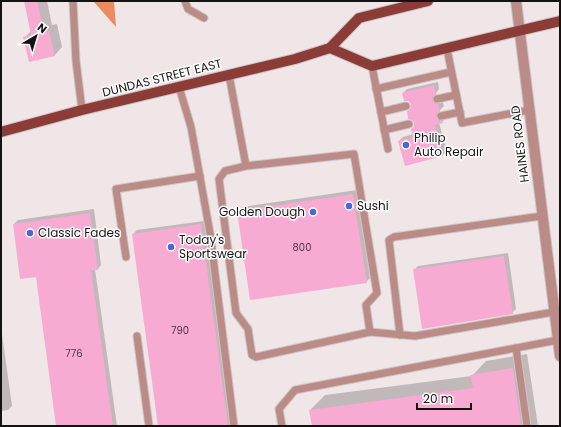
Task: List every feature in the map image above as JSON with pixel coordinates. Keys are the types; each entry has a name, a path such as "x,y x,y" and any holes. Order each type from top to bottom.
{"main road":[{"name":"DUNDAS STREET EAST","path":"1,132 82,110 295,59 330,48 359,18 428,1"},
{"path":"330,48 372,66 560,21"}],"street":[{"name":"HAINES ROAD","path":"516,1 560,356"}],"lane":[{"path":"73,1 76,61 82,110"},
{"path":"185,1 188,9 204,18"},
{"path":"447,49 462,123 529,110"},
{"path":"372,66 388,149"},
{"path":"376,89 451,72"},
{"path":"229,75 246,166"},
{"path":"179,87 191,126 210,233 234,426"},
{"path":"437,99 456,95"},
{"path":"380,112 406,106"},
{"path":"441,116 460,112"},
{"path":"384,130 410,124"},
{"path":"370,332 366,305 377,293 354,154 246,166 225,171 219,180 236,313 248,329 252,354 256,357 370,332 415,336 554,312"},
{"path":"126,257 116,188 200,176"},
{"path":"400,335 389,240 394,237 542,216"},
{"path":"137,336 149,426"},
{"path":"282,426 279,409 296,390 558,340"},
{"path":"516,348 527,426"}],"shaded area":[{"path":"93,1 114,1 116,27"}],"building":[{"path":"24,1 37,1 44,32 49,31 55,56 29,62 23,37 31,35"},
{"path":"434,85 436,94 432,97 432,100 435,104 438,104 440,111 436,114 436,117 443,123 435,125 443,156 405,166 398,141 413,137 411,129 414,126 414,123 412,120 408,119 407,111 410,109 411,104 408,101 404,101 402,93"},
{"path":"353,194 367,283 250,300 237,211"},
{"path":"90,213 98,270 91,270 113,426 56,426 36,277 20,279 13,224"},
{"path":"201,224 228,426 158,426 132,234"},
{"path":"504,256 513,314 422,329 413,269"},
{"path":"513,368 521,426 312,426 309,410 473,388 470,375"}],"place":[{"name":"Philip Auto Repair","path":"406,145"},
{"name":"Sushi","path":"349,206"},
{"name":"Golden Dough","path":"313,212"},
{"name":"Classic Fades","path":"30,233"},
{"name":"Today's Sportswear","path":"171,247"}]}
